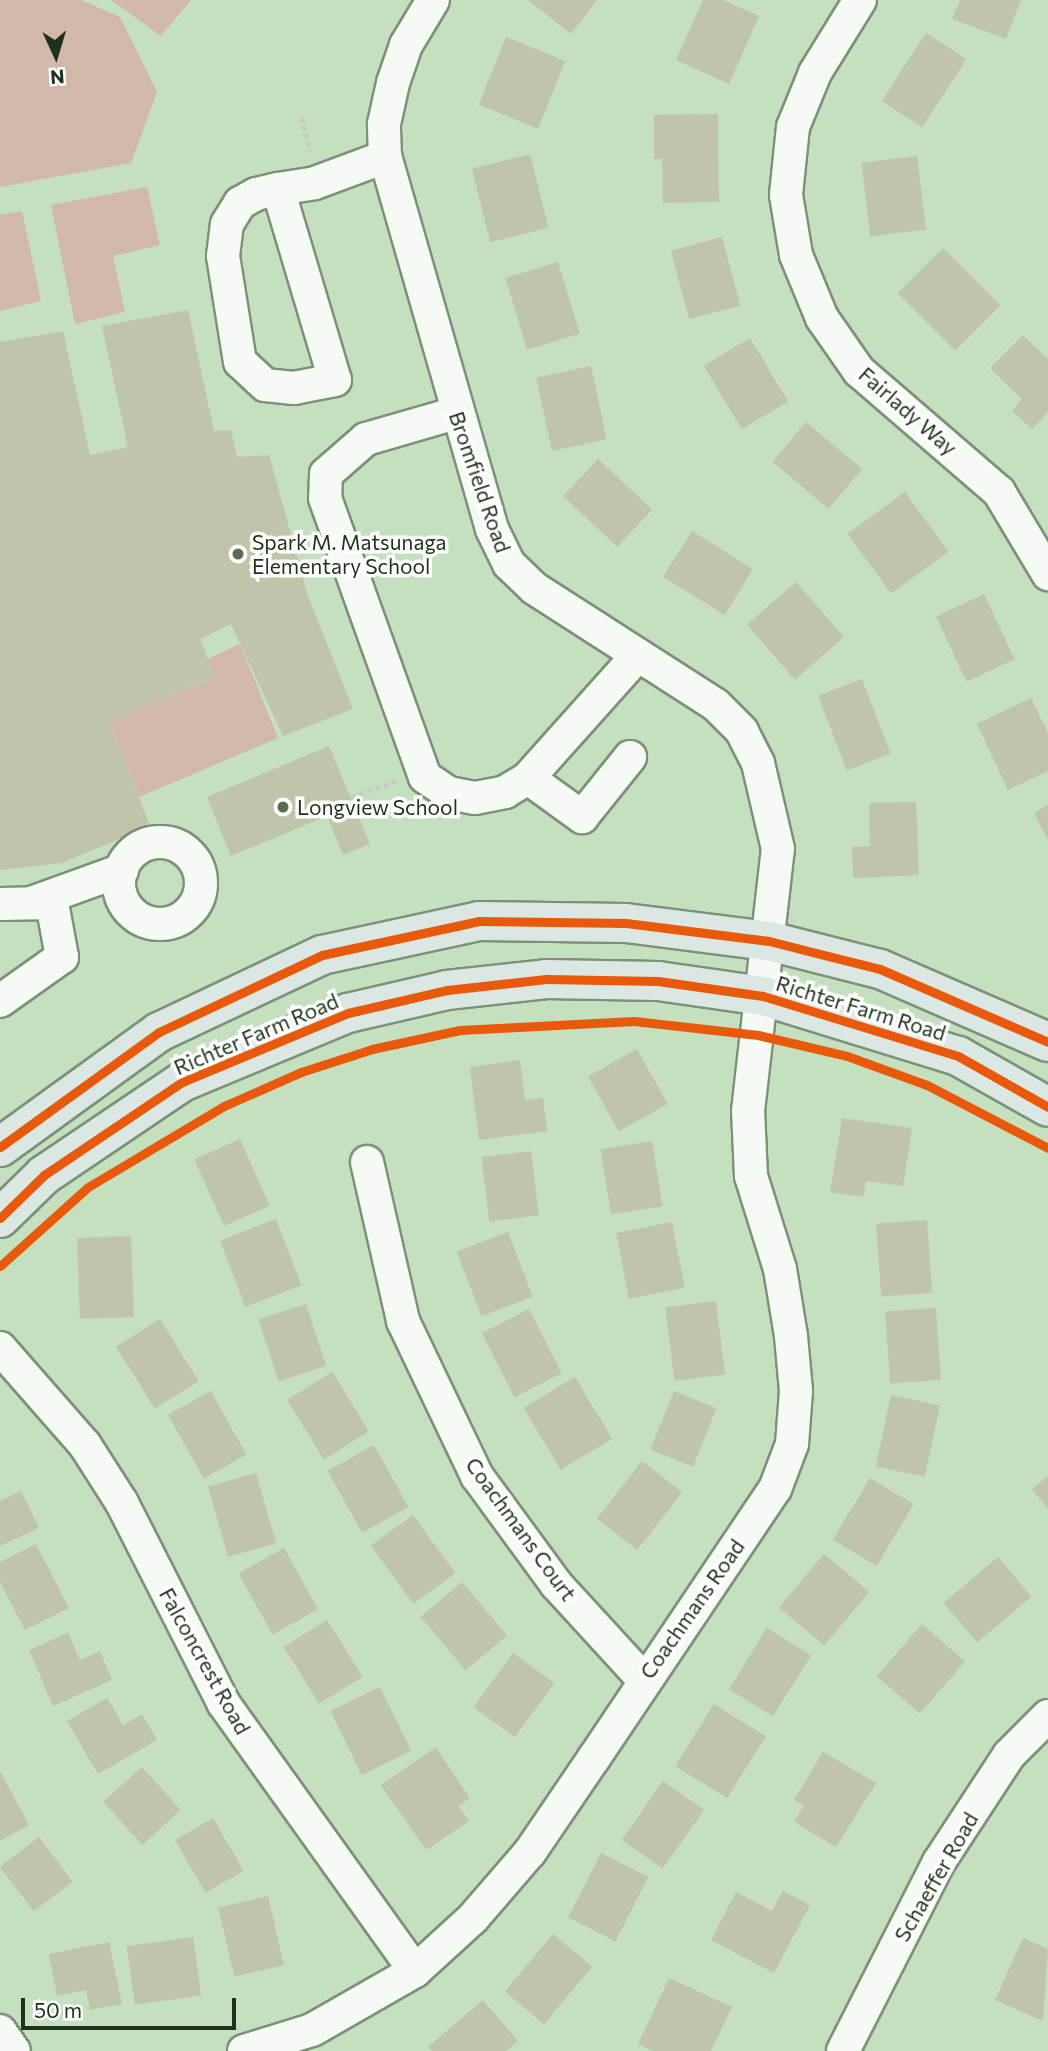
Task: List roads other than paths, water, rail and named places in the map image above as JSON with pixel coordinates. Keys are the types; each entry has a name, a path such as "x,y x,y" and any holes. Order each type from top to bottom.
{"main road":[{"name":"Richter Farm Road","path":"0,1147 159,1032 322,955 479,921 626,923 769,941 880,969 1048,1042"},
{"name":"Richter Farm Road","path":"0,1218 44,1175 182,1082 348,1013 447,990 546,979 658,981 763,996 958,1056 1048,1107"}],"street":[{"name":"Bromfield Road","path":"433,0 406,45 393,83 384,124 385,157 456,413 492,529 509,564 534,588 716,705 741,731 758,763 778,849 769,941"},
{"name":"Fairlady Way","path":"860,0 815,73 793,127 786,195 796,255 822,318 859,371 999,492 1048,574"},
{"path":"278,190 335,380 294,388 265,385 240,362 223,256 227,224 240,203 278,190 316,183 385,157"},
{"path":"456,413 366,439 327,474 325,498 423,771 449,793 475,798 505,792 528,778 638,655"},
{"path":"528,778 582,817 630,757"},
{"path":"14,904 122,870"},
{"path":"0,1001 62,957 52,903 14,904"},
{"name":"Coachmans Road","path":"244,2051 312,2030 415,1971 473,1919 530,1852 643,1679 775,1489 792,1444 796,1391 791,1336 780,1269 751,1176 748,1111 769,941"},
{"name":"Coachmans Court","path":"367,1162 402,1321 477,1476 556,1584 643,1679"},
{"name":"Falconcrest Road","path":"0,1348 85,1445 122,1503 223,1704 415,1971"},
{"name":"Schaeffer Road","path":"844,2051 939,1862 1009,1755 1048,1716"},
{"path":"0,2031 14,2051"}],"place":[{"name":"Spark M. Matsunaga Elementary School","path":"238,554"},
{"name":"Longview School","path":"283,807"}]}
